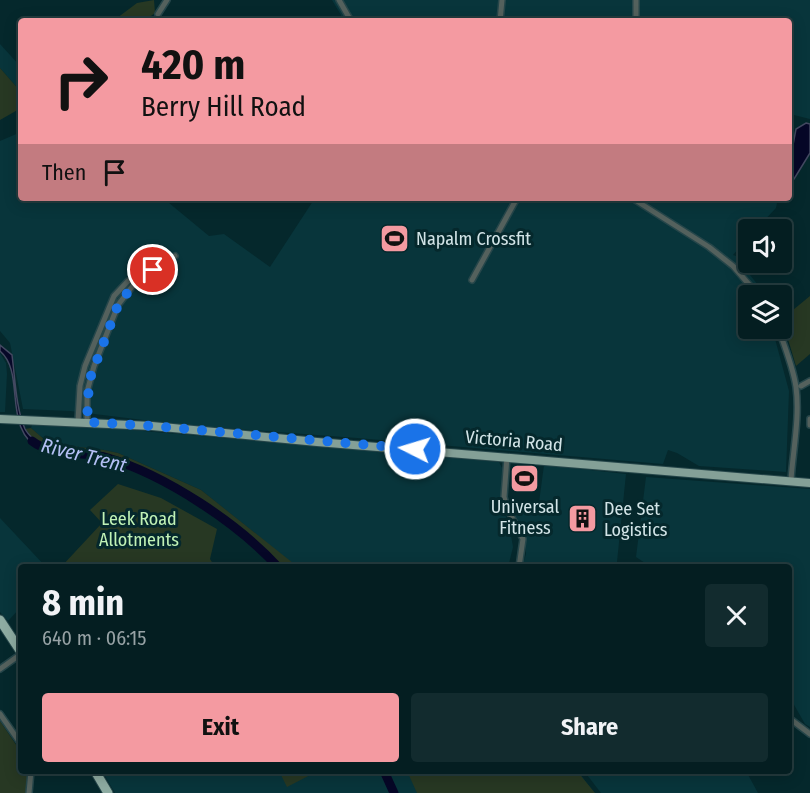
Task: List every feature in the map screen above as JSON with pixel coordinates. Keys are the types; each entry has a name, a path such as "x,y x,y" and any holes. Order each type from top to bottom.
{"highway":[{"path":"0,620 18,648"},
{"path":"97,774 108,793"}],"main road":[{"name":"Victoria Road","path":"0,419 152,426 810,483"}],"street":[{"path":"158,14 167,0"},
{"path":"339,0 349,18"},
{"path":"500,18 502,0"},
{"path":"636,0 636,18"},
{"path":"472,280 515,201"},
{"path":"638,201 717,253 733,266 749,285"},
{"path":"82,422 94,366 118,305 138,279 175,256"},
{"path":"782,339 796,389 797,409 791,480"},
{"path":"801,386 810,381"},
{"path":"810,419 810,424"},
{"path":"507,457 504,497 507,508 523,539 519,564"},
{"path":"0,669 18,655"},
{"path":"0,714 18,740"},
{"path":"792,720 810,734"},
{"path":"29,793 31,774"}],"shaded area":[{"path":"332,0 810,0 810,119 792,114 792,18 341,18"},
{"path":"0,44 18,64 18,89 0,68"},
{"path":"806,123 810,124 810,153 792,179 792,150 796,129"},
{"path":"18,133 18,201 167,201 209,236 224,234 270,267 313,201 777,201 776,208 766,219 738,219 738,249 733,255 738,255 738,273 748,273 758,285 738,285 738,339 775,339 789,391 786,472 699,466 668,450 663,464 184,425 70,411 23,409 10,343 0,331 0,141"},
{"path":"0,345 12,355 18,403 25,429 43,451 30,442 22,430 12,373 8,361 0,351"},
{"path":"0,353 6,363 7,374 5,412 0,412"},
{"path":"32,425 120,429 499,462 502,468 501,505 509,524 513,547 509,564 293,564 201,490 118,453 54,444 31,428"},
{"name":"Dee Set Logistics","path":"544,465 626,474 617,562 620,564 523,564 526,554 526,539 511,508 538,510"},
{"path":"646,477 810,489 810,727 805,724 792,701 792,564 646,564 636,557"},
{"path":"0,518 43,564 18,564 18,610 8,621 0,612"},
{"path":"104,774 580,774 594,793 115,793"},
{"path":"586,774 748,774 758,793 601,793"}],"green space":[{"path":"154,0 155,13 148,18 117,18 137,3"},
{"path":"0,68 18,89 18,110 0,120"},
{"path":"810,296 810,354 796,366 788,339 792,339 792,311"},
{"path":"31,428 46,441 54,444 118,453 201,490 294,564 279,564 225,517 161,477 114,457 47,447 36,441 25,429"},
{"name":"Leek Road Allotments","path":"118,484 161,498 217,529 210,559 213,564 64,564 102,523 90,510"},
{"path":"0,721 18,748 18,774 27,774 28,785 26,793 0,793"},
{"path":"280,774 312,774 287,787"},
{"path":"408,774 579,774 595,793 417,793"}],"waterway":[{"name":"River Trent","path":"32,441 59,452 108,458 153,476 222,518 262,550 275,564"},
{"name":"River Trent","path":"385,774 394,793"}],"place":[{"name":"Napalm Crossfit","path":"395,239"},
{"name":"Universal Fitness","path":"525,478"},
{"name":"Dee Set Logistics","path":"583,519"}],"route":[{"path":"153,270 138,279 118,305 89,381 87,422 415,449"}]}
